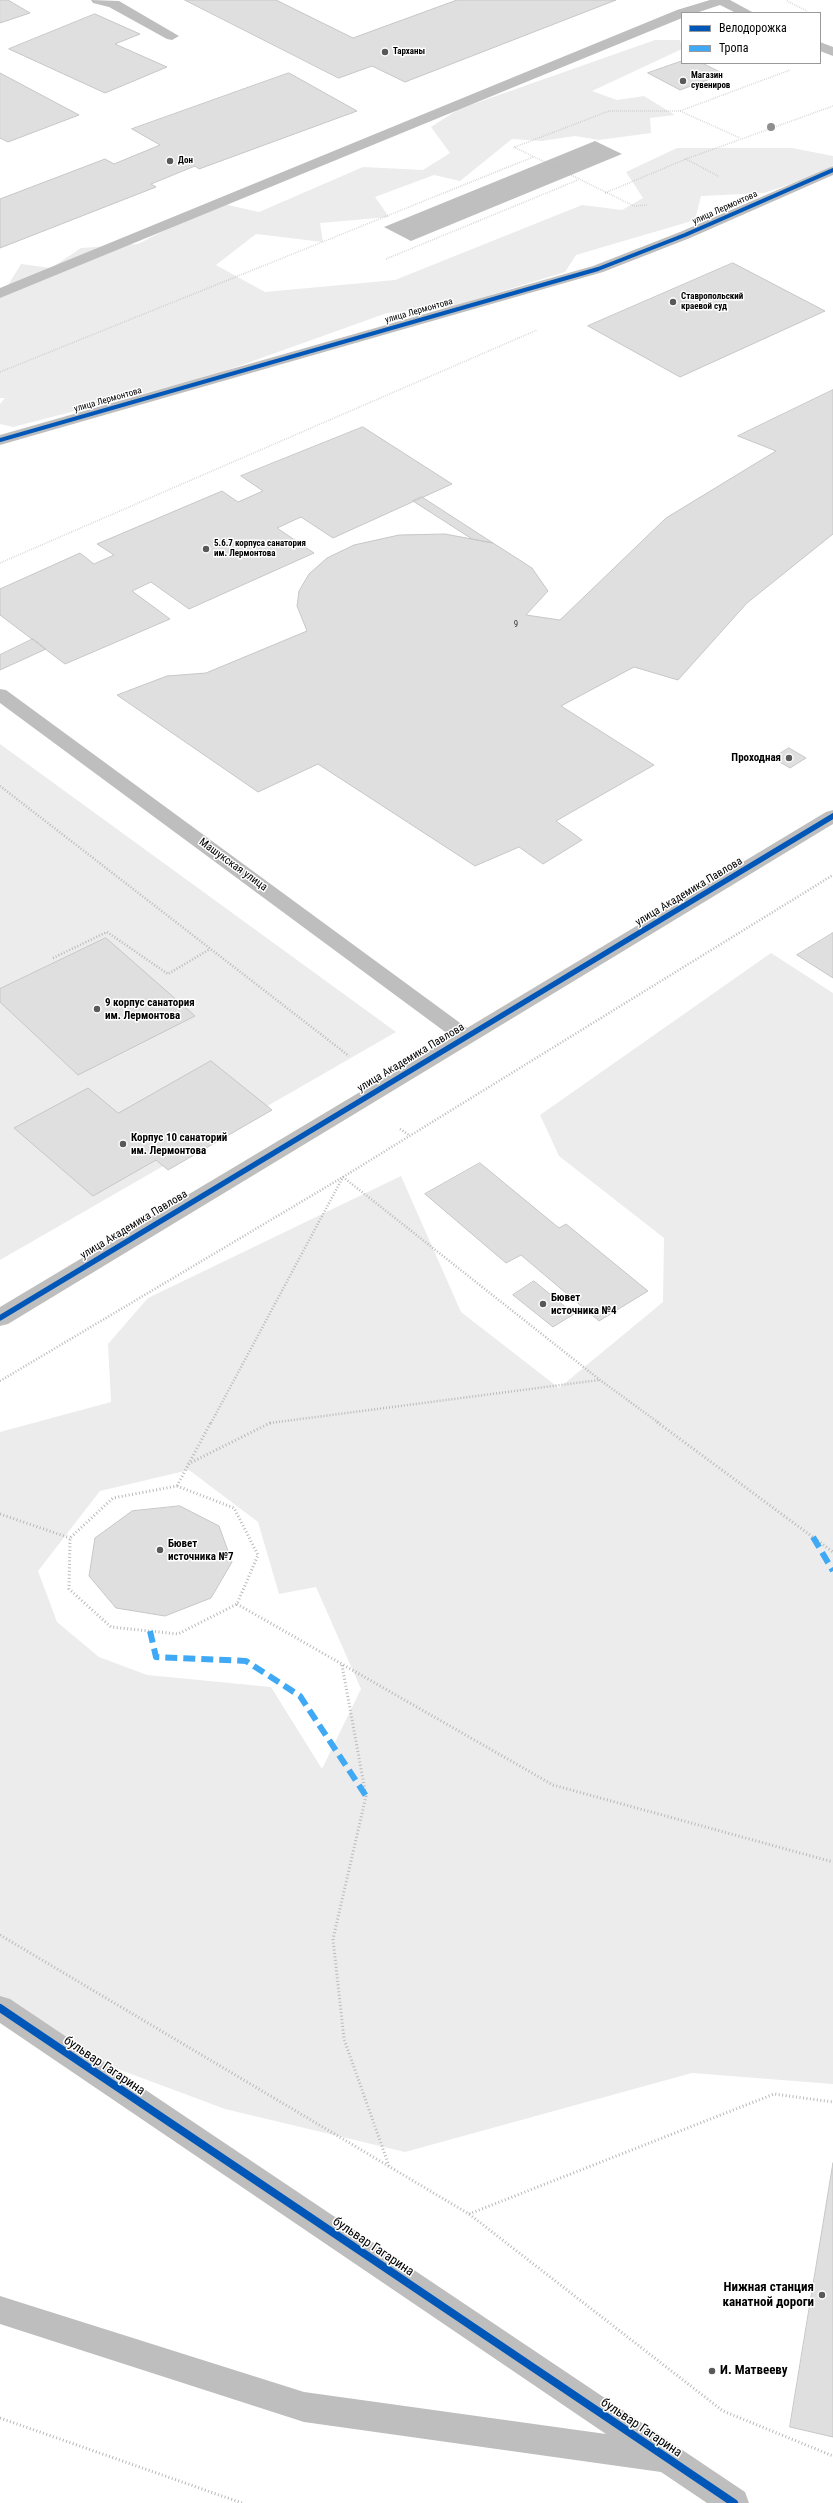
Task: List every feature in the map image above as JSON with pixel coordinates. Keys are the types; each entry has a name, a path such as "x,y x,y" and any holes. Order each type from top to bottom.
{"street":[{"path":"98,0 114,4 172,36"},
{"path":"685,12 721,0 745,12"},
{"path":"0,293 681,13"},
{"path":"821,46 833,52"},
{"name":"улица Лермонтова","path":"0,440 598,269 685,236 833,170"},
{"name":"Машукская улица","path":"0,694 466,1037"},
{"name":"улица Академика Павлова","path":"0,1318 833,816"},
{"name":"бульвар Гагарина","path":"0,2008 734,2503"},
{"path":"0,2310 304,2406 665,2457"}],"path":[{"path":"784,0 809,12"},
{"path":"654,204 634,206 514,148 609,111 680,111 795,68"},
{"path":"605,193 740,138 833,106"},
{"path":"680,111 740,138"},
{"path":"0,372 533,157"},
{"path":"686,159 719,177"},
{"path":"386,259 579,180"},
{"path":"0,563 540,329"},
{"path":"0,786 365,1068 360,1100"},
{"path":"0,1381 343,1177 833,875"},
{"path":"53,958 107,932 168,974 210,949"},
{"path":"343,1177 600,1380 833,1552"},
{"path":"177,1486 343,1177"},
{"path":"188,1464 275,1421 600,1380"},
{"path":"177,1486 234,1508 258,1554 236,1604 178,1634 111,1627 69,1590 70,1538 113,1498 177,1486"},
{"path":"0,1514 70,1538"},
{"path":"236,1604 554,1785 833,1862"},
{"path":"342,1664 366,1796 334,1940 344,2039 390,2166"},
{"path":"0,1935 469,2214 723,2411 833,2456"},
{"path":"469,2214 774,2094 833,2102"},
{"path":"0,2418 242,2503"}],"shaded area":[{"path":"655,40 680,40 681,49 592,91 617,100 644,96 675,115 650,118 651,133 599,140 575,136 542,141 512,139 460,181 434,175 375,197 389,217 320,223 323,242 256,234 216,265 265,292 395,280 582,205 622,210 643,198 626,172 677,148 792,148 833,156 833,165 823,173 764,193 701,196 695,220 576,255 565,272 451,307 387,313 211,376 13,427 0,424 0,404 5,398 0,398 0,290 5,290 21,264 51,268 81,248 138,244 219,203 259,212 363,167 423,170 450,153 431,127 459,109"},
{"path":"595,141 622,154 411,241 384,227"},
{"path":"0,744 396,1032 0,1260"},
{"path":"771,953 833,993 833,2084 692,2073 405,2152 225,2109 32,2037 0,2011 0,1432 111,1402 108,1344 148,1298 401,1176 461,1312 559,1388 663,1302 664,1238 559,1156 540,1115","holes":["189,1470 258,1522 279,1594 316,1587 361,1689 322,1769 271,1687 147,1675 99,1657 57,1622 38,1571 100,1491"]}],"building":[{"path":"0,0 8,0 30,13 0,23"},
{"name":"Тарханы","path":"185,0 276,0 353,38 457,0 616,0 405,82 372,66 339,78"},
{"path":"95,14 140,34 115,44 167,67 105,93 9,49"},
{"path":"681,61 681,64 704,64 724,74 680,90 648,73"},
{"path":"0,73 79,115 8,142 0,138"},
{"name":"Дон","path":"289,73 357,111 199,169 195,166 151,184 156,187 0,248 0,199 105,159 114,164 160,145 132,129"},
{"name":"Ставропольский краевой суд","path":"733,263 825,311 680,377 588,326"},
{"path":"833,390 833,534 747,603 678,680 634,667 561,706 654,765 556,821 582,840 543,864 519,847 475,866 318,764 258,792 117,695 167,676 206,673 307,631 297,606 299,591 309,574 327,558 354,545 399,535 445,534 493,543 532,568 548,591 526,615 560,620 666,518 776,451 738,436"},
{"name":"5.6.7 корпуса санатория им. Лермонтова","path":"363,427 452,484 333,538 301,517 277,528 314,553 189,609 151,582 132,591 170,619 65,664 0,615 0,589 80,553 94,564 114,555 97,544 222,491 238,502 263,491 241,476"},
{"path":"422,497 493,543 472,539 413,501"},
{"path":"33,639 46,649 0,670 0,655"},
{"name":"Проходная","path":"789,748 806,758 790,768 773,758"},
{"path":"833,933 833,978 797,955"},
{"name":"9 корпус санатория им. Лермонтова","path":"106,938 195,1016 78,1075 0,1002 0,989"},
{"name":"Корпус 10 санаторий им. Лермонтова","path":"211,1061 272,1110 168,1170 156,1160 93,1196 14,1128 88,1088 118,1113"},
{"path":"480,1163 559,1228 566,1224 648,1291 599,1321 521,1255 506,1263 425,1194"},
{"name":"Бювет источника №4","path":"534,1281 574,1314 553,1327 513,1295"},
{"name":"Бювет источника №7","path":"180,1506 219,1526 232,1562 211,1598 165,1616 116,1608 89,1576 95,1538 132,1511"},
{"name":"Нижная станция канатной дороги","path":"833,2163 833,2437 790,2427"}],"marked path":[{"path":"813,1537 833,1571"},
{"path":"150,1631 156,1657 246,1661 300,1696 366,1796"}],"cycle path":[{"path":"0,440 598,269 685,235 833,170"},
{"path":"0,1318 833,816"},
{"path":"0,2008 734,2503"}],"place":[{"name":"Тарханы","path":"385,52"},
{"name":"Магазин сувениров","path":"683,81"},
{"name":"Дон","path":"170,161"},
{"name":"Ставропольский краевой суд","path":"673,302"},
{"name":"5.6.7 корпуса санатория им. Лермонтова","path":"206,549"},
{"name":"Проходная","path":"789,758"},
{"name":"9 корпус санатория им. Лермонтова","path":"97,1009"},
{"name":"Корпус 10 санаторий им. Лермонтова","path":"123,1144"},
{"name":"Бювет источника №4","path":"543,1304"},
{"name":"Бювет источника №7","path":"160,1550"},
{"name":"Нижная станция канатной дороги","path":"822,2295"},
{"name":"И. Матвееву","path":"712,2371"}]}
